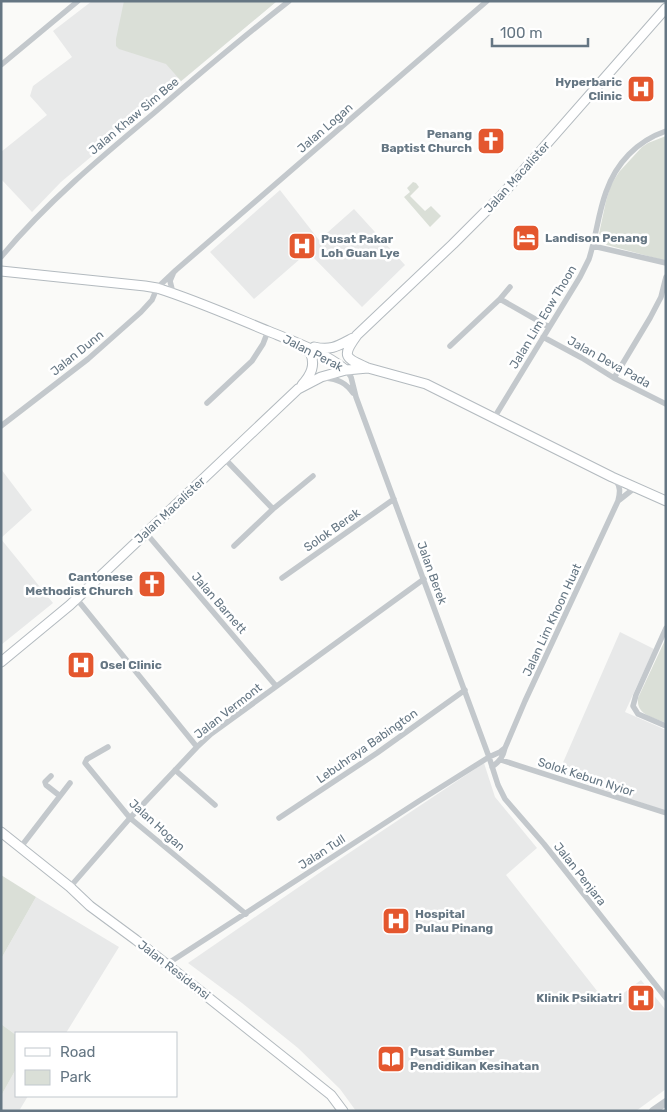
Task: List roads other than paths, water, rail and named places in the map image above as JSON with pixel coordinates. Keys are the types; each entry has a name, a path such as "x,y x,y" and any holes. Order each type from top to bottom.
{"main road":[{"name":"Jalan Macalister","path":"357,335 501,196 666,8"},
{"name":"Jalan Perak","path":"1,272 145,286 173,293 297,343 328,358 346,370 368,368 426,384 612,477 666,501"},
{"path":"268,331 272,335 310,352 313,366 310,374 298,389"},
{"path":"297,343 331,349 357,335"},
{"path":"357,335 348,348 348,357 368,368"},
{"name":"Jalan Macalister","path":"1,662 76,598 298,389 321,378 346,370"},
{"name":"Jalan Residensi","path":"2,833 70,887 90,906 138,941 331,1095 343,1111"}],"street":[{"name":"Jalan Khaw Sim Bee","path":"1,257 38,215 77,179 289,1"},
{"name":"Jalan Logan","path":"157,288 487,1"},
{"path":"1,65 77,2"},
{"name":"Jalan Lim Eow Thoon","path":"494,418 588,262 610,180 637,146 666,131"},
{"path":"593,246 666,263"},
{"path":"173,293 170,282 176,270"},
{"path":"614,378 661,297 666,278"},
{"path":"450,346 500,299 510,287"},
{"name":"Jalan Dunn","path":"1,426 88,359 142,312 152,300 157,288"},
{"path":"500,299 550,327"},
{"path":"207,403 252,361 263,344 268,331"},
{"name":"Jalan Deva Pada","path":"544,336 614,378 666,404"},
{"name":"Jalan Berek","path":"346,370 351,377 356,397 489,757"},
{"name":"Jalan Berek","path":"321,378 343,382 356,397"},
{"path":"225,459 273,509"},
{"path":"234,546 273,509 314,476"},
{"path":"612,477 618,483 618,501"},
{"path":"618,501 637,488"},
{"name":"Solok Berek","path":"282,578 394,499"},
{"name":"Jalan Lim Khoon Huat","path":"501,760 525,702 618,501"},
{"name":"Jalan Barnett","path":"146,533 276,686"},
{"name":"Jalan Vermont","path":"70,887 130,818 211,734 424,579"},
{"path":"76,598 197,747"},
{"path":"666,628 636,695 633,706 638,714 666,726"},
{"name":"Lebuhraya Babington","path":"279,818 377,753 465,690"},
{"name":"Jalan Hogan","path":"108,746 85,763 130,818 246,914"},
{"path":"489,757 505,748"},
{"name":"Jalan Penjara","path":"489,757 498,785 506,800 544,844 666,998"},
{"name":"Jalan Tull","path":"166,964 246,914 419,800 489,757"},
{"path":"492,767 501,760"},
{"name":"Solok Kebun Nyior","path":"501,760 666,813"},
{"path":"175,770 215,805"},
{"path":"50,776 45,782 46,785 60,796"},
{"path":"20,848 70,783"},
{"path":"653,1111 666,1102"}],"place":[{"name":"Hyperbaric Clinic","path":"641,89"},
{"name":"Penang Baptist Church","path":"491,141"},
{"name":"Landison Penang","path":"526,238"},
{"name":"Pusat Pakar Loh Guan Lye","path":"302,246"},
{"name":"Cantonese Methodist Church","path":"152,584"},
{"name":"Osel Clinic","path":"81,665"},
{"name":"Hospital Pulau Pinang","path":"396,921"},
{"name":"Klinik Psikiatri","path":"641,998"},
{"name":"Pusat Sumber Pendidikan Kesihatan","path":"391,1059"}]}
